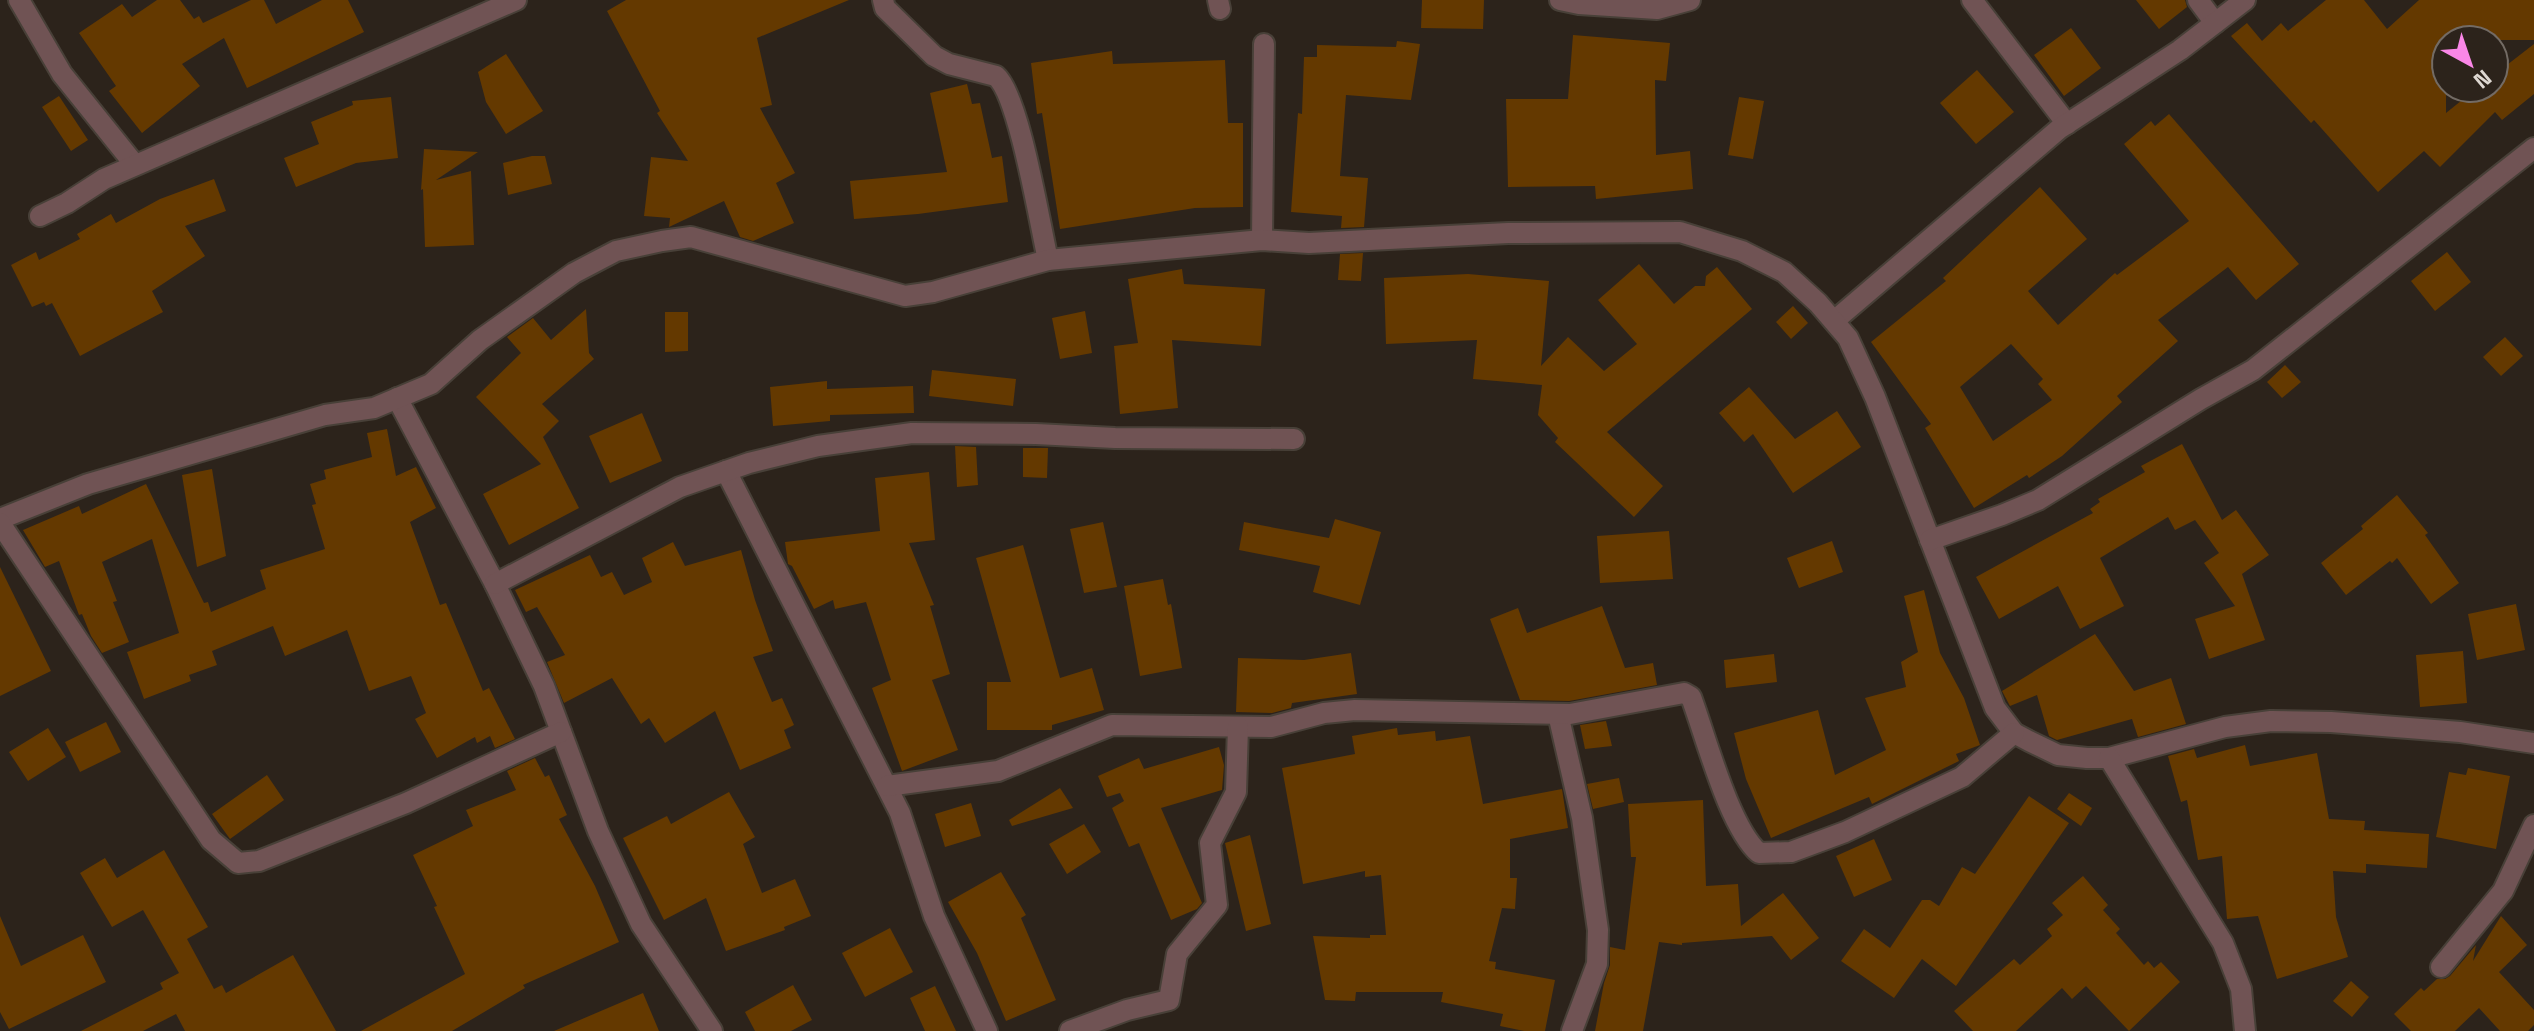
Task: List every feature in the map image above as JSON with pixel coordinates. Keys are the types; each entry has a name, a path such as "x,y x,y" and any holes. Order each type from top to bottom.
{"street":[{"path":"19,0 62,74 135,165"},
{"path":"883,0 885,8 934,56 949,64 996,76 1002,81 1016,117 1048,260"},
{"path":"1560,0 1657,9 1690,0"},
{"path":"1972,0 2067,124"},
{"path":"2198,0 2215,23"},
{"path":"1834,321 2067,124 2180,50 2245,0"},
{"path":"40,216 104,179 506,2"},
{"path":"1262,240 1264,44"},
{"path":"1930,540 2038,500 2253,370 2534,148"},
{"path":"561,732 406,803 259,861 238,863 211,840 0,521 88,484 325,415 374,408 431,384 480,340 574,273 616,251 662,241 691,237 905,296 933,292 1048,260 1262,240 1309,243 1508,233 1680,232 1742,251 1784,272 1848,338 1875,397 1995,708 2014,733 2058,755 2109,758 2225,727 2271,721 2331,722 2460,732 2534,743"},
{"path":"397,398 495,584 544,686 598,831 641,924 712,1031"},
{"path":"495,584 680,487 818,446 912,433 1294,439"},
{"path":"726,471 900,813 934,916 987,1031"},
{"path":"887,786 998,771 1112,725 1271,727 1324,713 1355,710 1558,714 1684,693 1691,697 1736,822 1747,842 1759,853 1791,852 1962,777 2014,733"},
{"path":"1558,714 1582,818 1598,930 1597,964 1572,1031"},
{"path":"1070,1031 1127,1010 1169,1000 1177,954 1217,905 1210,843 1236,792 1238,727"},
{"path":"2109,758 2223,943 2241,989 2245,1031"},
{"path":"2441,967 2503,891 2534,825"}],"building":[{"path":"157,0 180,0 194,19 199,16 203,23 251,0 264,0 276,24 322,0 348,0 364,32 247,88 224,38 182,64 200,86 142,133 109,91 116,86 79,33 122,4 132,17"},
{"path":"626,0 849,0 757,38 772,105 760,108 795,173 776,183 794,223 753,241 740,237 724,201 669,227 670,218 644,216 651,157 688,161 657,113 660,111 607,11"},
{"path":"1422,0 1484,0 1483,29 1421,28"},
{"path":"2136,0 2185,0 2187,7 2159,29"},
{"path":"2326,0 2364,0 2387,29 2419,0 2534,0 2534,40 2510,40 2510,24 2430,24 2430,104 2446,104 2446,113 2457,104 2510,104 2510,63 2534,44 2534,94 2502,120 2495,112 2440,167 2424,151 2378,192 2314,120 2311,123 2231,36 2247,23 2262,41 2281,23 2288,31"},
{"path":"2071,28 2101,68 2064,96 2034,55"},
{"path":"1573,35 1670,43 1666,81 1655,80 1656,155 1690,151 1693,189 1596,199 1595,186 1508,187 1506,99 1568,99"},
{"path":"1397,41 1420,44 1411,100 1346,95 1340,176 1368,178 1364,227 1341,228 1342,216 1291,212 1298,113 1302,114 1304,57 1317,57 1317,45 1396,47"},
{"path":"1112,51 1113,64 1225,60 1228,123 1243,123 1243,207 1195,208 1060,229 1042,113 1037,114 1031,63"},
{"path":"506,54 543,111 506,134 486,102 478,72"},
{"path":"1977,70 2014,112 1976,144 1940,103"},
{"path":"967,84 972,104 980,103 992,158 1002,156 1008,202 854,219 850,181 947,172 930,93"},
{"path":"59,96 88,140 71,151 42,107"},
{"path":"391,97 398,158 356,163 296,187 284,158 319,144 311,122 353,105 352,101"},
{"path":"1739,97 1764,101 1753,159 1728,155"},
{"path":"2169,114 2299,264 2256,300 2228,267 2158,320 2178,341 2117,396 2122,402 2062,456 1974,508 1925,428 1931,424 1871,342 1946,281 1943,278 2040,187 2087,239 2028,291 2058,325 2115,273 2117,275 2189,221 2124,144 2151,121 2155,126","holes":["2011,344 2043,379 2038,384 2052,400 1993,441 1960,387"]},
{"path":"424,149 478,152 436,180 471,171 474,245 425,247 421,190"},
{"path":"545,156 552,184 508,195 503,163"},
{"path":"214,179 226,211 185,226 205,256 152,291 163,312 80,356 52,303 46,306 44,302 32,307 11,265 36,252 39,260 80,239 77,234 111,214 116,223 160,199"},
{"path":"2447,252 2471,282 2435,311 2411,281"},
{"path":"1363,253 1361,281 1338,280 1340,254"},
{"path":"1639,264 1674,304 1695,286 1705,286 1706,276 1717,267 1752,309 1607,432 1663,486 1634,517 1555,442 1558,438 1538,415 1542,385 1473,379 1477,340 1386,344 1384,278 1468,274 1549,281 1541,366 1568,337 1604,371 1637,344 1598,300"},
{"path":"1182,269 1184,284 1265,289 1261,346 1172,340 1178,408 1120,414 1114,346 1138,343 1128,279"},
{"path":"1793,306 1808,323 1791,339 1776,322"},
{"path":"586,309 589,353 594,359 542,404 559,421 543,437 579,508 509,545 483,494 541,464 476,397 521,353 507,337 533,318 551,340"},
{"path":"1085,311 1092,353 1060,359 1052,318"},
{"path":"665,312 688,312 688,351 665,352"},
{"path":"2505,337 2523,356 2501,376 2483,357"},
{"path":"2285,365 2301,382 2282,398 2267,382"},
{"path":"932,370 1016,379 1013,406 929,396"},
{"path":"827,381 827,389 913,386 914,413 830,415 830,421 773,426 770,387"},
{"path":"1749,387 1795,439 1837,411 1861,447 1793,493 1753,434 1744,442 1719,413"},
{"path":"642,413 662,461 610,483 589,436"},
{"path":"387,429 396,476 416,467 436,508 410,522 440,605 446,603 483,691 489,688 515,739 495,748 490,736 477,743 475,737 437,758 415,719 426,713 411,676 369,691 347,630 285,656 273,626 212,651 217,665 189,675 191,681 144,699 127,652 179,633 152,539 102,562 129,642 102,653 82,614 79,615 59,561 45,567 23,530 79,506 82,514 146,484 211,612 266,589 260,570 325,549 312,505 316,504 310,484 326,479 324,470 372,457 367,433"},
{"path":"2182,444 2222,520 2236,510 2269,555 2242,574 2265,640 2209,659 2195,619 2235,606 2204,563 2219,553 2195,520 2175,530 2168,517 2100,558 2124,606 2080,629 2058,586 1999,619 1976,577 2093,513 2090,509 2100,502 2098,499 2145,472 2141,466"},
{"path":"955,446 976,447 978,485 957,487"},
{"path":"1023,448 1048,448 1047,478 1023,477"},
{"path":"212,469 226,556 197,567 182,475"},
{"path":"929,472 935,540 909,543 934,605 930,606 950,674 932,680 958,750 902,771 872,688 891,680 866,602 835,609 833,600 814,609 792,566 788,564 785,542 880,531 875,478"},
{"path":"2397,495 2428,533 2425,535 2459,583 2431,604 2397,558 2346,595 2321,563 2363,529 2361,526"},
{"path":"1335,519 1381,532 1360,605 1313,592 1320,566 1239,550 1244,522 1329,538"},
{"path":"1103,522 1117,587 1084,593 1070,529"},
{"path":"1669,531 1673,579 1600,583 1597,536"},
{"path":"1832,541 1843,572 1799,588 1787,558"},
{"path":"673,542 685,566 741,550 773,651 753,657 772,702 782,698 794,725 784,730 791,748 740,770 715,711 665,743 649,718 641,724 612,678 564,703 547,662 565,655 537,607 526,612 515,590 590,555 601,577 612,572 624,595 652,582 642,558"},
{"path":"1023,545 1060,678 1092,668 1104,710 1052,725 1052,730 987,730 987,682 1011,682 976,558"},
{"path":"0,567 51,671 0,696"},
{"path":"1163,579 1168,605 1171,604 1182,668 1140,676 1124,586"},
{"path":"1924,590 1940,653 1964,698 1980,745 1956,754 1959,761 1872,804 1869,797 1771,838 1746,779 1734,733 1818,710 1835,775 1886,750 1865,698 1906,687 1901,662 1918,652 1904,596"},
{"path":"2516,604 2525,650 2477,660 2468,614"},
{"path":"1602,606 1625,668 1653,663 1657,685 1569,701 1520,700 1490,619 1518,608 1527,633"},
{"path":"2095,634 2134,691 2171,678 2186,724 2138,737 2132,719 2057,740 2049,736 2037,695 2010,706 2002,691"},
{"path":"2463,651 2467,703 2420,707 2416,655"},
{"path":"1351,653 1357,694 1292,703 1291,708 1272,713 1236,712 1238,658 1304,660"},
{"path":"1774,654 1777,682 1726,688 1724,660"},
{"path":"1606,721 1612,746 1585,749 1580,725"},
{"path":"106,722 121,752 80,772 65,742"},
{"path":"48,728 66,757 28,781 9,752"},
{"path":"1397,728 1398,735 1435,731 1436,741 1470,736 1483,804 1562,789 1568,828 1510,839 1510,878 1517,878 1515,909 1502,908 1489,961 1496,962 1495,969 1555,980 1545,1031 1500,1026 1503,1014 1441,1002 1443,992 1356,992 1355,1001 1325,1000 1313,936 1370,938 1370,935 1386,935 1381,875 1365,877 1365,871 1303,884 1282,768 1355,754 1352,736"},
{"path":"2245,745 2250,766 2317,753 2329,819 2365,821 2364,830 2429,834 2427,868 2366,864 2366,873 2333,871 2336,917 2348,957 2277,979 2258,916 2227,919 2222,856 2198,860 2187,800 2181,802 2168,756 2194,749 2197,758"},
{"path":"1219,747 1224,765 1222,790 1161,808 1202,903 1197,909 1171,920 1139,843 1129,847 1112,808 1124,801 1120,793 1107,797 1098,776 1139,758 1144,769"},
{"path":"535,758 545,777 549,775 567,815 559,819 595,886 619,942 523,985 525,988 452,1031 361,1031 465,974 413,855 473,826 466,810 516,790 507,771"},
{"path":"2468,768 2510,776 2496,849 2436,837 2449,772 2466,775"},
{"path":"267,775 284,800 230,839 212,814"},
{"path":"1619,778 1624,802 1593,809 1587,784"},
{"path":"1060,788 1073,808 1012,826 1009,820"},
{"path":"729,792 755,837 743,844 762,893 795,879 811,916 784,927 785,930 726,951 706,898 664,920 623,838 667,816 671,824"},
{"path":"2069,793 2092,808 2081,826 2057,809"},
{"path":"2029,796 2069,823 1956,986 1922,959 1894,998 1841,961 1864,929 1890,948 1922,900 1930,900 1939,906 1962,867 1975,874"},
{"path":"1703,800 1706,886 1738,884 1741,926 1783,893 1819,938 1791,960 1772,936 1682,945 1659,942 1643,1031 1595,1031 1610,965 1610,947 1625,950 1636,857 1631,857 1628,804"},
{"path":"971,803 981,836 945,847 935,814"},
{"path":"1084,824 1101,852 1067,874 1049,844"},
{"path":"1250,835 1271,924 1246,931 1225,843"},
{"path":"1874,839 1892,880 1854,897 1836,856"},
{"path":"164,850 208,927 187,939 214,989 222,985 226,993 293,955 336,1031 185,1031 176,1014 143,1031 81,1031 163,989 160,983 179,973 143,910 112,927 80,873 105,858 117,878"},
{"path":"1001,872 1026,915 1021,918 1056,1000 1006,1021 977,953 948,902"},
{"path":"2083,876 2108,905 2103,910 2120,929 2116,933 2144,965 2148,961 2154,968 2161,962 2180,982 2129,1031 2086,986 2072,999 2062,988 2016,1031 1973,1031 1954,1011 2014,959 2020,965 2052,936 2047,929 2063,915 2052,903"},
{"path":"0,916 21,966 83,935 106,982 9,1029 0,1012"},
{"path":"2501,916 2527,945 2499,972 2534,1010 2534,1025 2528,1031 2500,1031 2479,1008 2455,1031 2411,1031 2394,1014 2421,988 2424,991 2437,979 2450,976 2476,945 2473,961"},
{"path":"890,928 913,972 865,997 842,953"},
{"path":"2351,981 2369,997 2352,1017 2333,1001"},
{"path":"793,985 812,1020 791,1031 755,1031 745,1012"},
{"path":"935,986 956,1031 925,1031 910,998"},
{"path":"643,993 659,1031 554,1031"}]}
